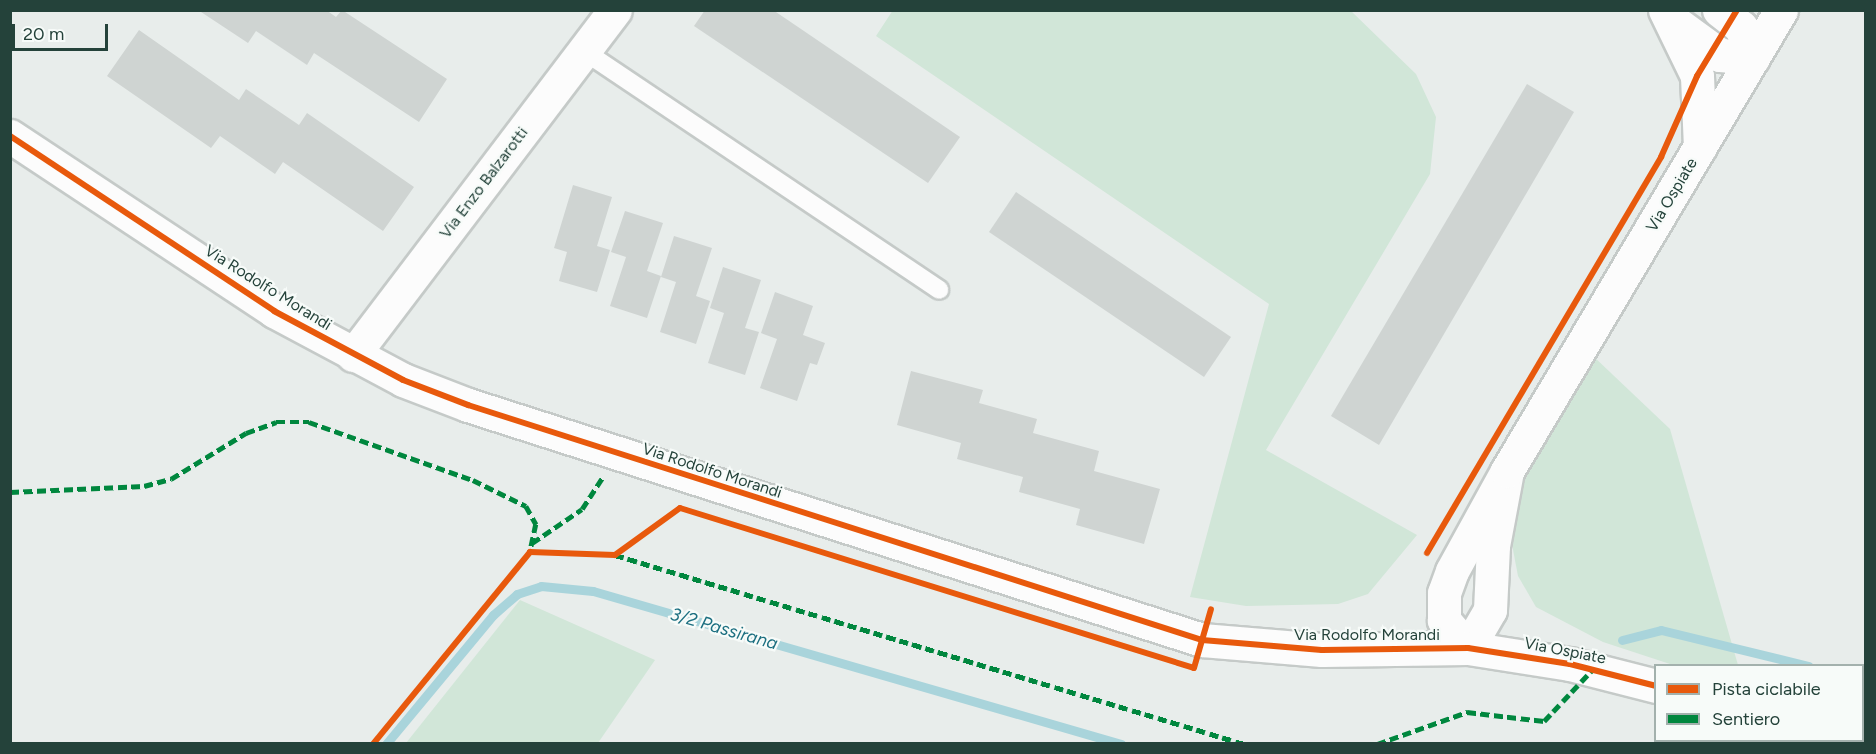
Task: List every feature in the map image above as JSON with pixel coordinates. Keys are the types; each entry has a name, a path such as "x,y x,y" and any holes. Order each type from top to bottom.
{"street":[{"name":"Via Enzo Balzarotti","path":"353,355 615,10"},
{"path":"1668,14 1720,55 1753,58 1741,27 1719,10"},
{"name":"Via Ospiate","path":"1654,685 1570,664 1468,648 1444,620 1444,593 1507,471 1781,10"},
{"path":"1668,14 1697,76 1700,148"},
{"name":"Via Rodolfo Morandi","path":"10,136 274,311 353,355 468,405 1182,635 1240,647 1468,648"},
{"name":"Via Ospiate","path":"1468,648 1490,610 1493,546 1507,471"}],"lane":[{"path":"584,51 939,290"}],"green space":[{"path":"893,10 1351,11 1416,74 1436,117 1430,174 1266,450 1417,535 1368,594 1338,604 1246,606 1190,597 1269,304 876,36"},
{"path":"1592,355 1670,429 1738,664 1670,664 1603,642 1536,607 1518,576 1510,534 1514,495"},
{"path":"520,600 655,660 598,743 406,743"}],"building":[{"path":"198,10 326,10 336,17 342,10 447,79 419,122 314,53 307,65 256,31 248,43"},
{"path":"705,10 773,10 960,137 928,183 694,26"},
{"path":"139,30 239,100 246,89 299,125 307,113 414,187 383,231 283,162 275,174 220,136 211,148 107,76"},
{"path":"1527,84 1574,112 1379,445 1331,416"},
{"path":"573,185 612,197 597,246 610,250 597,292 559,281 567,252 554,248"},
{"path":"1016,192 1231,337 1204,377 989,232"},
{"path":"625,211 663,223 647,271 661,276 647,318 610,306 626,257 611,252"},
{"path":"674,236 712,248 696,296 710,301 696,344 660,332 676,282 661,277"},
{"path":"723,267 761,280 745,328 759,332 745,375 708,363 724,313 710,308"},
{"path":"775,292 813,306 803,335 825,343 817,365 810,363 797,401 760,388 777,339 761,333"},
{"path":"911,371 983,390 979,403 1037,419 1033,433 1099,451 1094,471 1160,489 1144,544 1076,525 1080,509 1019,492 1023,477 957,459 961,443 897,425"}],"waterway":[{"name":"3/2 Passirana","path":"386,744 493,615 517,594 541,586 593,591 1121,744"},
{"name":"3/2 Passirana","path":"1622,640 1661,630 1801,664"}],"marked path":[{"path":"10,492 144,486 171,479 246,433 276,422 309,422 473,480 526,506 536,524 530,552"},
{"path":"532,543 582,509 604,475"},
{"path":"615,555 1244,744"},
{"path":"1377,744 1467,712 1544,721 1593,669"}],"cycle path":[{"path":"1427,553 1661,157 1697,76 1737,10"},
{"path":"10,136 274,311 403,380 468,405 1202,640 1322,650 1468,648 1570,664 1654,685"},
{"path":"373,744 530,552 615,555 680,508 1194,668 1211,609"}]}
